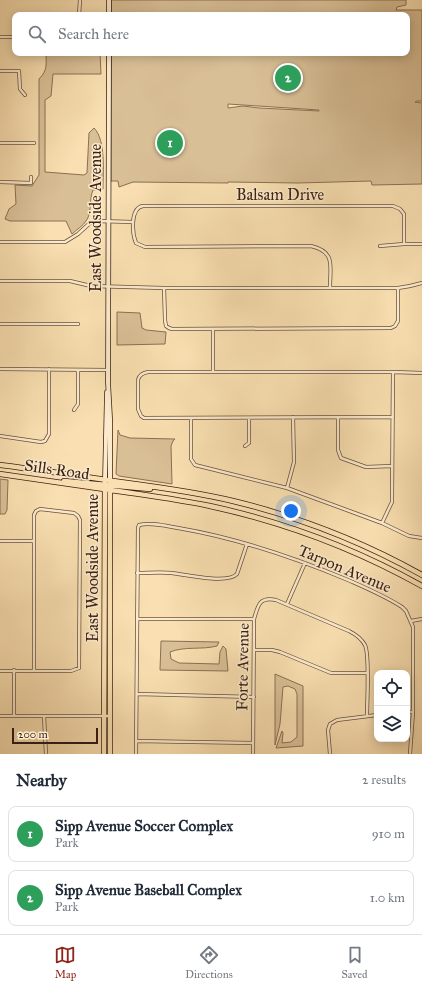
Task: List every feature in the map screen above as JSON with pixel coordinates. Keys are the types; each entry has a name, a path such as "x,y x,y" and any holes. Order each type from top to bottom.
{"main road":[{"path":"109,0 109,12"},
{"name":"East Woodside Avenue","path":"104,754 107,716 108,485 110,418 108,382 109,56"},
{"name":"Sills Road","path":"0,465 108,485"},
{"name":"Sills Road","path":"0,474 49,481 108,485"},
{"path":"108,485 158,487 234,502 294,519 366,547 422,575"},
{"path":"108,485 193,502 270,521 343,547 422,586"},
{"name":"East Woodside Avenue","path":"107,716 110,754"}],"street":[{"path":"79,12 80,0"},
{"path":"0,37 12,37"},
{"path":"0,71 19,71 20,89 25,95"},
{"path":"0,143 34,143"},
{"path":"0,182 31,183 30,177"},
{"name":"Balsam Drive","path":"133,222 134,212 136,209 143,206 393,206 400,209 404,214 404,244"},
{"path":"0,242 65,242 78,234 90,223 98,221 133,222 134,239 136,243 144,247 311,246 325,251 329,258 330,287"},
{"path":"380,246 422,244"},
{"path":"0,281 70,281 91,286 164,288 398,288 422,283"},
{"path":"164,288 164,320 166,326 177,330 391,328 395,326 398,321 398,288"},
{"path":"0,324 78,324"},
{"path":"213,330 213,371"},
{"path":"0,369 108,370"},
{"path":"0,436 41,442 47,438 49,434 49,369"},
{"path":"74,410 78,404 78,370"},
{"path":"392,417 144,418 141,416 138,409 138,377 148,372 213,371 422,373"},
{"path":"382,523 392,502 393,372"},
{"path":"288,488 294,462 293,417"},
{"path":"338,417 338,450 341,458 366,466 392,466"},
{"path":"191,418 191,459 196,465 288,488 382,523 409,536 422,538"},
{"path":"245,446 249,443 249,418"},
{"path":"0,671 75,670 79,668 80,520 74,513 40,509 36,511 34,515 34,670"},
{"name":"Tarpon Avenue","path":"138,572 139,525 149,523 203,532 305,563 365,588 393,602 406,611 411,621"},
{"path":"0,541 34,541"},
{"path":"136,754 138,572 172,573 196,578 231,578 237,574 246,544"},
{"path":"288,604 305,563"},
{"name":"Forte Avenue","path":"254,754 254,619 261,602 265,599 276,600 288,604 349,631 358,637 365,646 366,651 367,716"},
{"path":"137,618 254,619"},
{"path":"410,754 413,627 411,621 422,619"},
{"path":"254,650 272,650 280,652 331,673 367,673"},
{"path":"14,670 14,716"},
{"path":"137,694 254,697"},
{"path":"330,754 328,730 330,724 337,720 374,715"},
{"path":"0,716 107,716"},
{"path":"44,716 46,754"},
{"path":"136,741 253,743"}],"shaded area":[{"path":"111,0 406,0 406,5 397,7 396,10 422,10 422,101 415,102 422,103 422,184 372,185 371,181 298,183 133,182 119,187 118,181 111,181 111,56 410,56 410,12 111,12","holes":["228,104 319,111 243,106 228,108"]},
{"path":"46,56 100,56 101,74 53,74 51,96 45,100 45,172 84,175 87,173 89,133 94,128 98,133 102,148 103,189 93,190 88,218 83,225 72,234 66,221 10,221 5,219 9,209 16,204 15,185 32,186 39,175 39,79 45,70"},
{"path":"117,312 140,313 142,328 146,330 166,332 165,344 117,345"},
{"path":"118,430 120,435 130,438 175,439 171,446 172,484 119,476 116,474"},
{"path":"0,479 8,480 7,510 5,514 0,514"},
{"path":"161,641 219,642 217,646 182,649 170,652 171,659 179,663 219,664 220,652 223,646 226,649 228,671 160,670"},
{"path":"275,674 303,686 303,746 276,748 282,731 282,743 291,742 297,737 297,694 295,689 288,686 283,687 280,724 275,745"}],"place":[{"name":"Sipp Avenue Baseball Complex","path":"288,78"},
{"name":"Sipp Avenue Soccer Complex","path":"170,143"}]}
